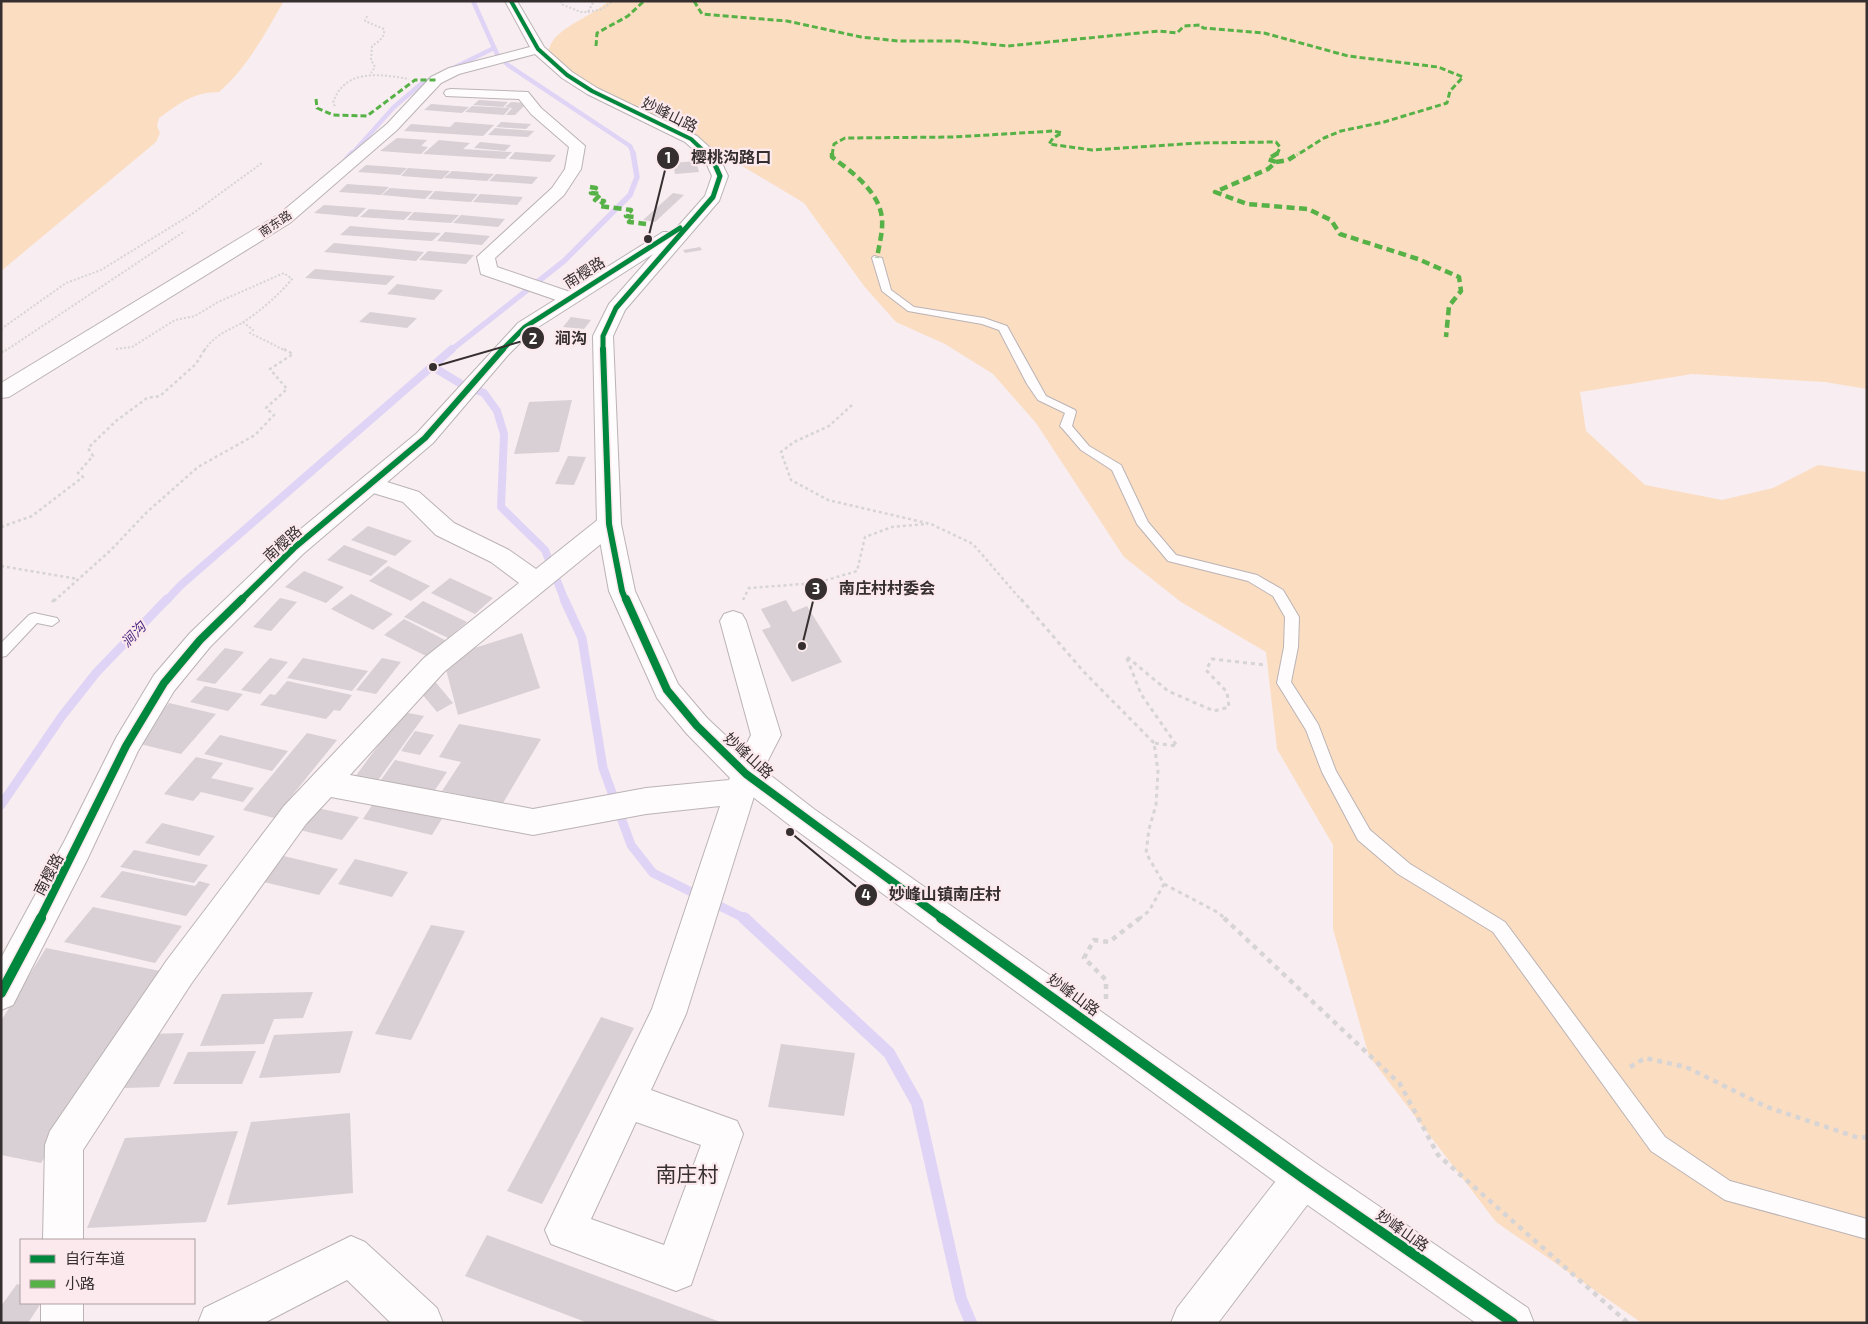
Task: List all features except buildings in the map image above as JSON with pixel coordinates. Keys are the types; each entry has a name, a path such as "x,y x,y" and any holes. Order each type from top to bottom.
{"street":[{"name":"妙峰山路","path":"511,1 538,48 567,75 592,91 691,139 712,158 720,176 713,197 616,308 602,336 609,524 622,591 668,690 744,782 803,818 1108,1035 1303,1178 1513,1323"},
{"name":"南东路","path":"1,392 284,219 392,127 436,80 454,71 538,48"},
{"path":"451,93 523,95 536,111 577,146 574,168 565,182 523,225 486,257 488,270 545,288 569,298"},
{"name":"南樱路","path":"1,993 76,850 126,746 164,683 200,640 294,548 411,451 525,328 698,215"},
{"path":"371,485 412,497 446,529 500,556 547,575"},
{"path":"63,1239 64,1145 179,972 295,815 434,665 609,524"},
{"path":"626,1100 724,1134 676,1270 565,1230 626,1100 668,1014 744,782 766,735 733,621"},
{"path":"324,783 533,822 744,782"},
{"path":"1192,1323 1303,1178"},
{"path":"219,1323 351,1256 422,1323"},
{"path":"62,1304 62,1323"}],"lane":[{"path":"877,258 887,291 912,309 984,321 1003,328 1032,384 1042,398 1071,412 1066,426 1086,448 1117,468 1143,524 1172,558 1252,578 1278,593 1292,617 1291,647 1284,683 1313,728 1329,772 1364,835 1404,870 1499,927 1658,1144 1725,1190 1867,1229"},
{"path":"1,652 34,618 52,621"}],"path":[{"path":"561,1 561,4 581,12 604,9 612,1"},
{"path":"588,12 594,1"},
{"path":"335,106 334,97 341,88 371,73 375,67 371,60 372,46 382,39 385,34 384,29 365,21 367,16"},
{"path":"371,73 415,80"},
{"path":"1,329 66,283 101,270 192,214 262,163"},
{"path":"1,353 185,231"},
{"path":"1,527 32,516 83,477 78,473 93,456 88,448 116,421 147,398 160,396 196,364 208,345 220,333 243,322 272,298 280,294 292,279 284,273 218,302 195,316 175,320 132,347 114,349"},
{"path":"34,618 198,467 255,435 274,414 266,408 288,389 270,369 292,354 250,333 253,330 243,322"},
{"path":"852,405 829,426 794,442 781,452 791,480 828,500 931,524 973,544 1084,672 1154,743 1158,771 1156,805 1149,829 1146,853 1164,884 1219,913 1400,1084 1438,1155 1628,1323"},
{"path":"733,621 749,588 784,587 838,580 857,571 864,537 892,527 931,524"},
{"path":"1,566 78,579"},
{"path":"1154,743 1177,746 1140,694 1126,656 1168,691 1214,711 1229,707 1226,692 1206,670 1212,659 1287,668"},
{"path":"1108,1035 1106,980 1084,958 1094,940 1109,942 1149,912 1164,884"},
{"path":"1610,1078 1645,1058 1686,1068 1767,1107 1859,1138 1867,1137"}],"shaded area":[{"path":"1,1 284,1 247,61 219,92 201,94 194,97 159,118 157,126 160,133 156,142 1,271"},
{"path":"608,1 1867,1 1867,389 1825,382 1692,374 1580,392 1586,431 1645,485 1722,500 1773,488 1818,465 1867,472 1867,1323 1642,1323 1496,1222 1369,1056 1333,929 1333,845 1277,749 1266,652 1181,602 1124,557 1036,423 993,374 945,344 896,322 864,286 804,203 734,161 567,82 546,57 551,44 563,31"}],"waterway":[{"name":"涧沟","path":"473,1 497,54 508,65 630,146 634,155"},
{"path":"351,155 394,107 421,84 494,48"},
{"path":"345,161 352,153"},
{"name":"涧沟","path":"450,351 564,261 630,195 637,177 633,153"},
{"name":"涧沟","path":"166,601 181,585 452,349"},
{"path":"433,367 463,385 484,393 497,411 504,434 501,507 545,550 565,601"},
{"name":"涧沟","path":"1,805 62,716 96,673 167,599"},
{"path":"564,599 582,638 603,768 631,845 653,873 744,918"},
{"path":"744,918 889,1053 917,1103 961,1299 971,1323"}],"marked path":[{"path":"596,46 597,33 634,12 644,1"},
{"path":"694,1 702,14 787,21 861,37 898,41 958,41 1008,46 1159,31 1177,33 1184,26 1201,25 1203,28 1264,33 1348,56 1423,64 1451,71 1463,77 1448,94 1447,103 1384,122 1341,131 1324,138 1288,160 1276,162"},
{"path":"316,99 317,108 333,115 367,116 415,80 436,80"},
{"path":"877,258 882,219 877,201 864,184 832,157 834,144 845,138 954,137 1054,131 1062,133 1053,138 1049,144 1092,150 1199,143 1276,142 1280,147 1277,155 1268,159 1276,162 1268,169 1215,192 1247,204 1308,209 1331,220 1340,234 1418,259 1459,277 1461,291 1449,306 1446,337"},
{"path":"590,187 596,188 591,193 601,194 595,200 604,201 599,206 631,210 626,216 634,217 629,222 646,224"}],"cycle path":[{"path":"511,1 538,49 567,75 592,91 691,139 712,158 720,176 713,197 616,308 603,336 609,524 622,591 667,690 697,726 746,774 803,818 1303,1178 1513,1323"},
{"path":"1,993 76,850 126,746 164,683 200,640 294,548 425,438 501,351 525,327 680,228"}],"place":[{"name":"樱桃沟路口","path":"648,239"},
{"name":"涧沟","path":"433,367"},
{"name":"南庄村村委会","path":"802,646"},
{"name":"妙峰山镇南庄村","path":"790,832"}],"district":[{"name":"南庄村","path":"687,1173"}]}
